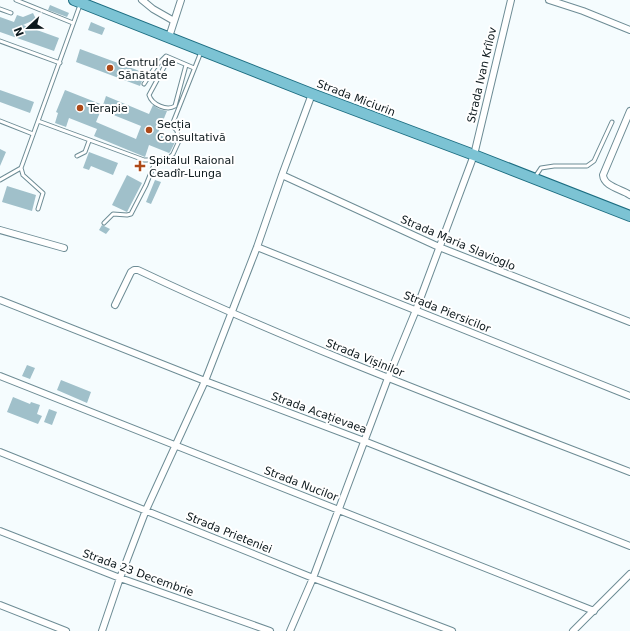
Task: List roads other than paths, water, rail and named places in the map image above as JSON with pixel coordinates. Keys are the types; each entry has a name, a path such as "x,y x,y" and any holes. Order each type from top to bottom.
{"main road":[{"name":"Strada Miciurin","path":"77,1 312,94 630,216"}],"street":[{"path":"142,0 153,9 174,21"},
{"path":"169,37 181,0"},
{"name":"Strada Ivan Krîlov","path":"290,631 313,578 474,155 511,0"},
{"path":"549,0 630,30"},
{"path":"102,631 146,510 205,382 258,247 282,175 312,94"},
{"path":"630,111 603,175 603,179 606,183 630,195"},
{"name":"Strada Maria Slavioglo","path":"282,175 439,247 630,322"},
{"path":"0,230 64,248"},
{"name":"Strada Piersicilor","path":"258,247 630,396"},
{"name":"Strada Vișinilor","path":"115,304 131,272 138,270 231,313 388,378 630,472"},
{"name":"Strada Acațievaea","path":"0,300 205,382 364,441 630,546"},
{"name":"Strada Nucilor","path":"0,376 594,611"},
{"name":"Strada Prieteniei","path":"0,452 313,578 452,631"},
{"name":"Strada 23 Decembrie","path":"0,531 120,578 270,631"},
{"path":"573,631 630,574"},
{"path":"0,605 66,631"}],"lane":[{"path":"16,0 73,23"},
{"path":"38,209 43,193 23,175 22,168 60,63 73,23 77,1"},
{"path":"0,9 11,13"},
{"path":"0,41 60,63"},
{"path":"38,121 144,160 169,158 173,154 178,141 177,131 172,125 201,50"},
{"path":"144,84 155,67 166,56 194,68"},
{"path":"169,58 149,95 150,99 154,103 168,108 176,106 186,65"},
{"path":"0,121 34,134"},
{"path":"534,179 541,168 554,166 587,166 594,161 612,122"},
{"path":"77,156 85,152 89,141"},
{"path":"104,223 113,214 131,214 146,185 156,160"},
{"path":"0,180 22,168"}],"place":[{"name":"Centrul de Sănătate","path":"110,68"},
{"name":"Terapie","path":"80,108"},
{"name":"Secția Consultativă","path":"149,130"},
{"name":"Spitalul Raional Ceadîr-Lunga","path":"140,166"}]}
